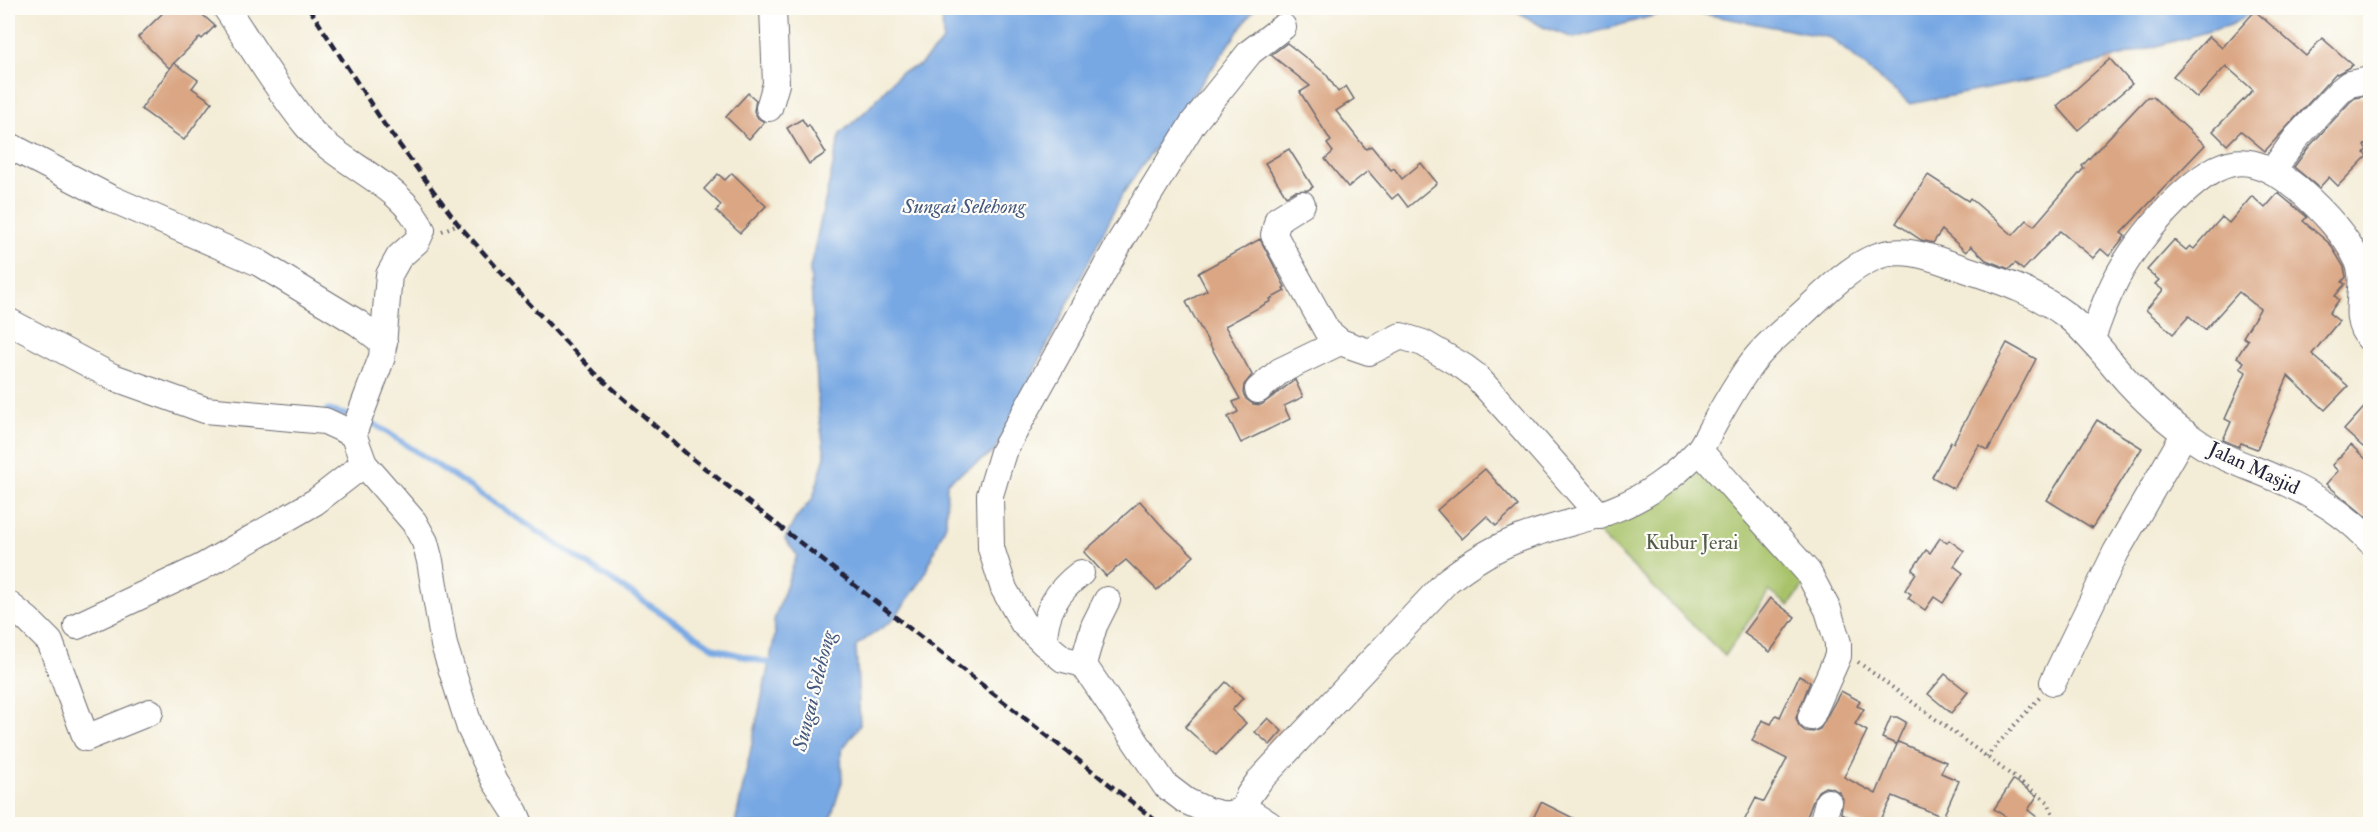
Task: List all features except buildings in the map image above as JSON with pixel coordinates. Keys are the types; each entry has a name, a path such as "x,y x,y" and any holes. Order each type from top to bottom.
{"street":[{"path":"226,8 307,127 332,150 394,194 419,223 422,230 421,235 399,257 389,275 382,357 357,424 364,464 414,522 425,542 444,645 470,728 495,781 515,812 520,825"},
{"path":"769,108 776,84 773,8"},
{"path":"1269,825 1255,815 1244,811 1225,815 1208,811 1186,801 1165,785 1083,664 1064,659 1023,623 1004,589 991,548 990,495 1003,453 1121,240 1193,123 1250,52 1283,27"},
{"path":"2273,170 2296,138 2340,91 2349,84 2370,80"},
{"path":"8,145 110,198 260,263 358,323 384,343"},
{"path":"2092,338 2109,293 2132,250 2153,222 2198,180 2219,166 2238,163 2258,165 2273,170 2304,194 2325,215 2351,249 2361,276 2359,317 2365,334 2370,339"},
{"path":"1302,204 1278,219 1274,235 1327,331 1340,342 1370,352 1401,336 1412,338 1464,367 1476,376 1600,516"},
{"name":"Jalan Masjid","path":"1244,811 1249,795 1259,781 1447,581 1471,562 1497,547 1632,504 1662,484 1699,450 1737,385 1764,349 1839,281 1872,258 1890,252 1929,256 2015,286 2039,298 2065,315 2092,338 2127,381 2158,412 2186,433 2222,457 2282,481 2325,504 2359,528 2370,541"},
{"path":"8,321 113,377 205,410 357,424"},
{"path":"1258,390 1280,371 1340,342"},
{"path":"2053,682 2116,552 2186,433"},
{"path":"1699,450 1808,572 1828,610 1839,648 1836,662 1811,717"},
{"path":"76,626 202,567 315,502 364,464"},
{"path":"1044,643 1044,627 1052,602 1068,583 1081,573"},
{"path":"1083,664 1094,626 1107,600"},
{"path":"8,604 50,642 86,738 150,712"}],"path":[{"path":"1839,648 2048,802 2057,825"},
{"path":"1986,757 2053,682"}],"green space":[{"name":"Kubur Jerai","path":"1698,460 1807,581 1789,606 1769,591 1725,656 1592,527"}],"water":[{"name":"Sungai Selehong","path":"942,8 1255,8 1123,193 994,452 947,482 946,524 922,580 893,620 856,646 860,725 841,751 842,782 829,824 735,824 775,635 774,620 797,555 785,539 796,518 813,498 825,456 819,415 810,268 840,134 867,110 900,73 920,65 943,41"},
{"path":"1511,8 2301,8 2286,13 2255,10 2231,25 2047,77 1910,104 1831,38 1677,9 1574,38 1543,27"}],"waterway":[{"path":"327,410 354,417"},
{"path":"364,421 376,425 716,649 776,665"}],"railway":[{"path":"309,8 384,124 458,224 595,373 688,455 1160,824"}]}
